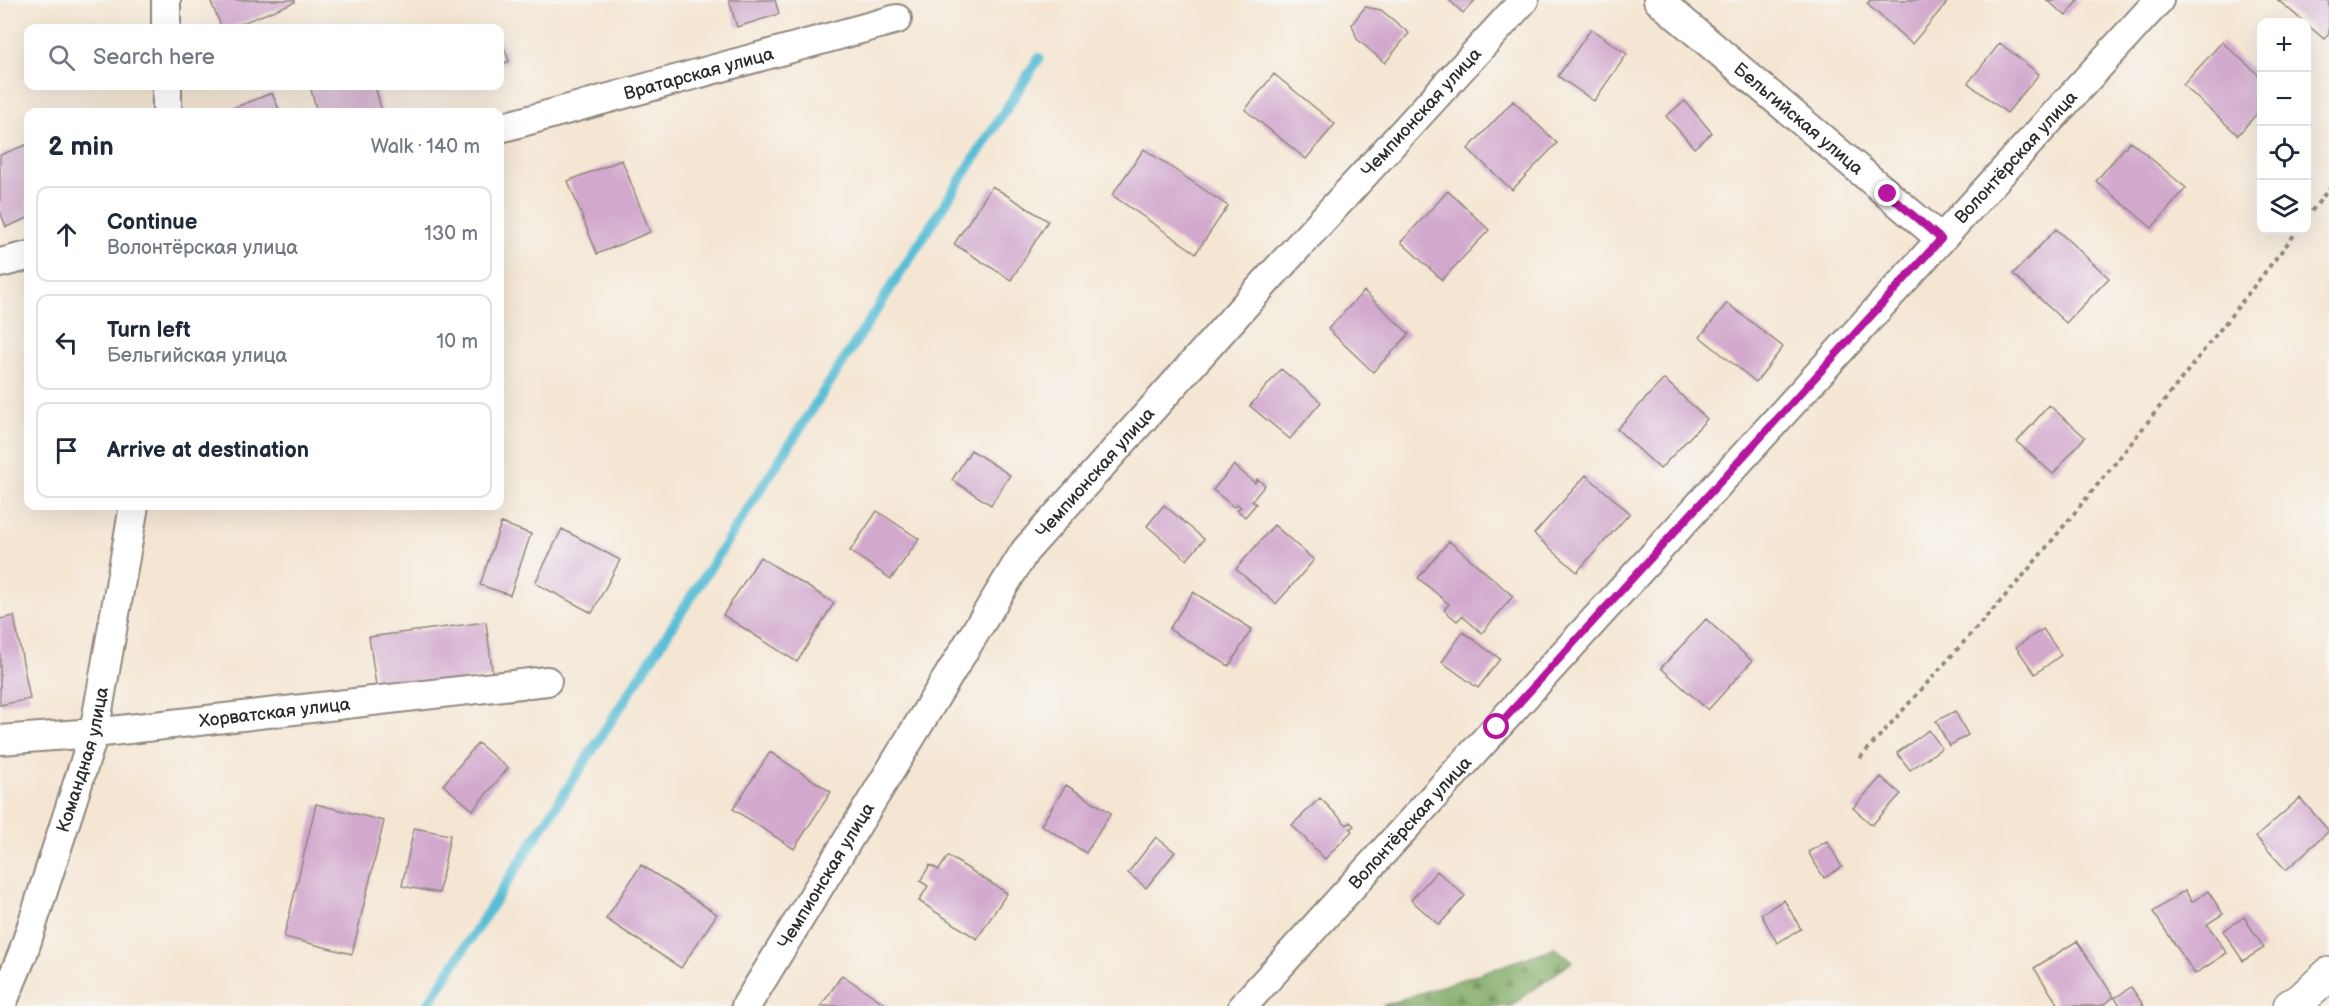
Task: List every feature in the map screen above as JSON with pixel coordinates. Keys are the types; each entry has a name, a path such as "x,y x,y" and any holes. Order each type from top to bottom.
{"main road":[{"path":"2290,1006 2303,998 2329,974"}],"street":[{"path":"166,0 166,24"},
{"name":"Чемпионская улица","path":"746,1006 1025,551 1254,295 1524,0"},
{"name":"Бельгийская улица","path":"1658,0 1941,239"},
{"name":"Волонтёрская улица","path":"1243,1006 2159,0"},
{"name":"Вратарская улица","path":"504,127 897,19"},
{"path":"166,90 167,108"},
{"path":"0,263 24,257"},
{"name":"Командная улица","path":"1,1006 23,952 94,733 133,510"},
{"name":"Хорватская улица","path":"0,740 94,733 548,681"}],"path":[{"path":"2311,213 2329,189"},
{"path":"1860,758 2023,576 2139,434 2295,234"}],"green space":[{"path":"1555,948 1573,961 1511,1006 1382,1006"}],"building":[{"path":"210,0 295,0 295,2 240,24 220,24"},
{"path":"729,0 775,0 779,14 737,27"},
{"path":"1449,0 1475,0 1463,13"},
{"path":"1870,0 1949,0 1912,44 1867,4"},
{"path":"2047,0 2079,0 2066,16"},
{"path":"2278,0 2329,0 2329,33 2324,39 2311,28 2311,18 2299,18"},
{"path":"1365,7 1381,10 1409,33 1385,63 1357,39 1352,24"},
{"path":"1591,29 1627,54 1594,101 1558,76"},
{"path":"2222,42 2257,74 2257,114 2238,135 2183,85"},
{"path":"2000,43 2039,74 2007,113 1968,83"},
{"path":"504,48 509,61 504,63"},
{"path":"1274,74 1335,124 1306,159 1245,110"},
{"path":"311,90 376,90 381,108 316,108"},
{"path":"272,93 278,108 233,108"},
{"path":"1513,101 1557,143 1512,190 1468,149"},
{"path":"1685,101 1712,133 1694,148 1666,116"},
{"path":"2130,141 2186,188 2152,228 2096,181"},
{"path":"24,146 24,220 6,227 0,211 0,155"},
{"path":"1144,149 1228,206 1196,253 1112,195"},
{"path":"622,160 650,232 597,254 568,181"},
{"path":"992,186 1048,221 1011,280 954,244"},
{"path":"1448,191 1489,230 1442,280 1401,242"},
{"path":"2056,229 2109,278 2066,323 2013,274"},
{"path":"1364,291 1409,334 1373,372 1328,329"},
{"path":"1727,303 1783,347 1756,382 1700,337"},
{"path":"1281,369 1321,402 1290,439 1250,406"},
{"path":"1664,379 1707,419 1660,469 1617,429"},
{"path":"2049,405 2085,437 2053,474 2017,442"},
{"path":"971,450 1010,475 991,505 952,480"},
{"path":"1234,465 1255,483 1257,479 1265,485 1252,501 1256,504 1245,517 1237,510 1241,507 1237,504 1234,507 1213,490"},
{"path":"1586,475 1630,513 1577,572 1534,534"},
{"path":"1164,505 1204,539 1187,560 1147,526"},
{"path":"877,511 919,539 891,579 850,551"},
{"path":"501,523 531,534 510,595 480,585"},
{"path":"1274,525 1314,560 1276,604 1236,569"},
{"path":"562,529 620,560 592,613 535,583"},
{"path":"1449,541 1513,596 1482,633 1462,616 1457,621 1444,610 1449,604 1418,578"},
{"path":"760,557 834,603 797,662 723,615"},
{"path":"1193,592 1252,629 1229,666 1169,629"},
{"path":"14,616 30,699 0,705 0,619"},
{"path":"1706,619 1752,661 1708,710 1661,668"},
{"path":"486,622 493,677 377,692 369,637"},
{"path":"2043,629 2061,655 2035,674 2016,647"},
{"path":"1463,632 1500,659 1478,688 1442,662"},
{"path":"1955,711 1968,735 1949,746 1936,721"},
{"path":"1929,730 1942,748 1910,770 1897,753"},
{"path":"478,743 508,768 473,810 443,785"},
{"path":"770,752 831,792 794,849 733,809"},
{"path":"1881,777 1901,794 1872,825 1853,808"},
{"path":"1066,785 1111,813 1086,853 1041,825"},
{"path":"1320,798 1347,825 1350,822 1354,826 1325,859 1292,825"},
{"path":"2300,798 2329,831 2286,870 2256,837"},
{"path":"316,804 384,821 352,954 284,937"},
{"path":"414,828 450,835 439,893 402,886"},
{"path":"1156,837 1175,852 1146,888 1128,873"},
{"path":"1827,841 1842,867 1824,878 1808,852"},
{"path":"948,856 1007,893 977,939 919,901 928,886 920,881 930,865 939,870"},
{"path":"641,865 717,914 681,968 606,919"},
{"path":"1437,871 1465,896 1439,925 1411,900"},
{"path":"2185,890 2192,902 2208,891 2223,914 2207,924 2227,953 2195,974 2153,912"},
{"path":"1784,900 1801,929 1777,943 1761,914"},
{"path":"2244,917 2264,948 2243,961 2223,931"},
{"path":"2077,941 2114,997 2101,1006 2059,1006 2034,968"},
{"path":"842,975 888,1006 821,1006"},
{"path":"2131,987 2144,1006 2121,1006 2115,998"}],"waterway":[{"path":"427,1006 1039,58"}],"route":[{"path":"1497,727 1941,239 1888,194"}]}
